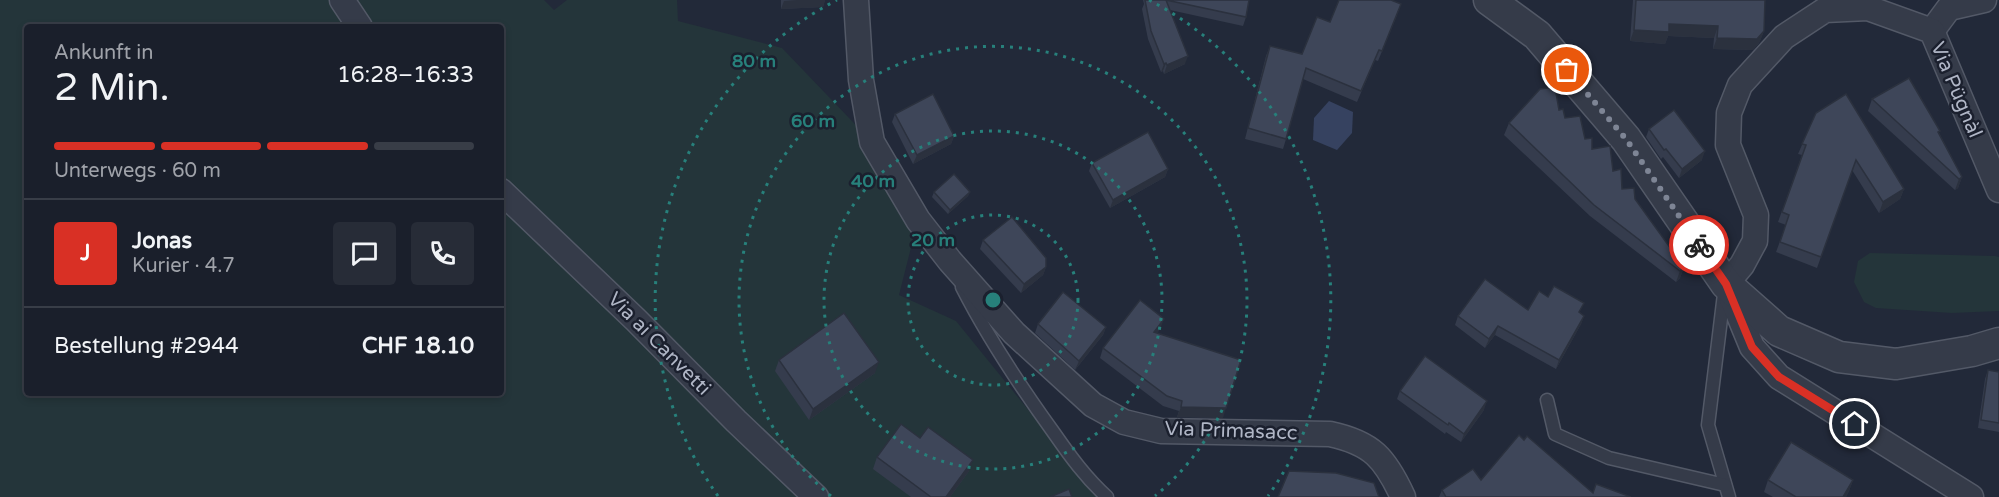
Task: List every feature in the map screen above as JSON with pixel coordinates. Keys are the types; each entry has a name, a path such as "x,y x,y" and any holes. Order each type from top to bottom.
{"street":[{"path":"342,0 358,24"},
{"name":"Via Primasacc","path":"855,0 861,80 872,142 918,220 950,261 1014,333 1093,405 1124,422 1161,431 1330,434 1352,439 1372,449 1387,467 1403,497"},
{"path":"1489,0 1537,35 1626,139 1726,284 1752,347 1779,377 1971,497"},
{"path":"1932,31 1948,8 1984,0"},
{"name":"Via Pügnàl","path":"1726,284 1742,265 1755,241 1756,215 1728,145 1729,113 1740,85 1784,37 1825,10 1868,8 1932,31 1999,190"},
{"name":"Via ai Canvetti","path":"504,194 816,497"},
{"path":"1726,284 1779,331 1839,357 1896,364 1972,351 1999,343"}],"lane":[{"name":"Via Primasacc","path":"950,261 978,318 1033,405 1088,480 1107,497"},
{"path":"1726,284 1708,425 1727,491"},
{"path":"1547,400 1555,434 1609,458 1727,491"}],"shaded area":[{"path":"0,0 544,0 554,10 567,0 677,0 678,21 782,48 872,142 918,220 899,295 956,321 1099,497 0,497"},
{"path":"1870,253 1999,257 1999,311 1952,313 1876,308 1864,302 1854,282 1858,261"}],"water":[{"path":"1329,101 1353,112 1352,133 1337,150 1313,140 1314,118"}],"building":[{"path":"1145,0 1166,0 1188,56 1167,65 1164,64 1151,31"},
{"path":"1166,0 1249,0 1246,17"},
{"path":"1339,0 1391,0 1401,4 1382,51 1379,50 1361,91 1306,68 1286,139 1248,128 1270,46 1302,54 1317,17 1330,22"},
{"path":"1636,0 1765,0 1764,31 1757,39 1717,38 1718,26 1669,24 1669,32 1634,30"},
{"path":"1909,78 1940,131 1938,132 1962,177 1959,179 1872,99"},
{"path":"1555,87 1559,110 1563,109 1565,118 1580,116 1585,139 1592,138 1592,149 1610,146 1613,171 1621,169 1622,189 1634,188 1635,199 1684,267 1680,271 1594,205 1509,123 1540,89"},
{"path":"933,94 954,136 917,155 895,114"},
{"path":"1846,94 1904,189 1883,202 1856,160 1821,257 1780,242 1789,215 1782,212 1806,145 1802,144 1816,113"},
{"path":"1674,110 1705,151 1682,169 1649,129"},
{"path":"1148,132 1168,169 1113,200 1092,163"},
{"path":"954,174 970,192 950,210 934,192"},
{"path":"1012,217 1046,258 1046,267 1024,284 983,240"},
{"path":"1485,279 1528,310 1539,291 1548,297 1554,286 1584,303 1579,312 1584,316 1559,360 1498,326 1489,339 1458,316"},
{"path":"1063,292 1106,327 1079,361 1038,324"},
{"path":"1140,300 1164,319 1154,332 1241,360 1226,408 1181,407 1182,401 1167,396 1103,348"},
{"path":"844,313 879,362 813,409 779,360"},
{"path":"1425,356 1487,401 1464,434 1400,391"},
{"path":"1988,370 1999,372 1999,423 1981,420"},
{"path":"901,424 920,438 928,427 973,460 946,497 931,497 877,457"},
{"path":"1519,435 1524,440 1527,436 1593,493 1596,484 1631,497 1446,497 1442,490 1473,469 1481,480"},
{"path":"1791,442 1853,480 1843,497 1796,497 1768,480"},
{"path":"1289,471 1336,473 1374,483 1379,497 1278,497"},
{"path":"1069,489 1072,497 1050,497"}],"way so far":[{"path":"1567,70 1626,139 1699,245"}],"route":[{"path":"1699,245 1726,284 1752,347 1779,377 1855,424"}]}
